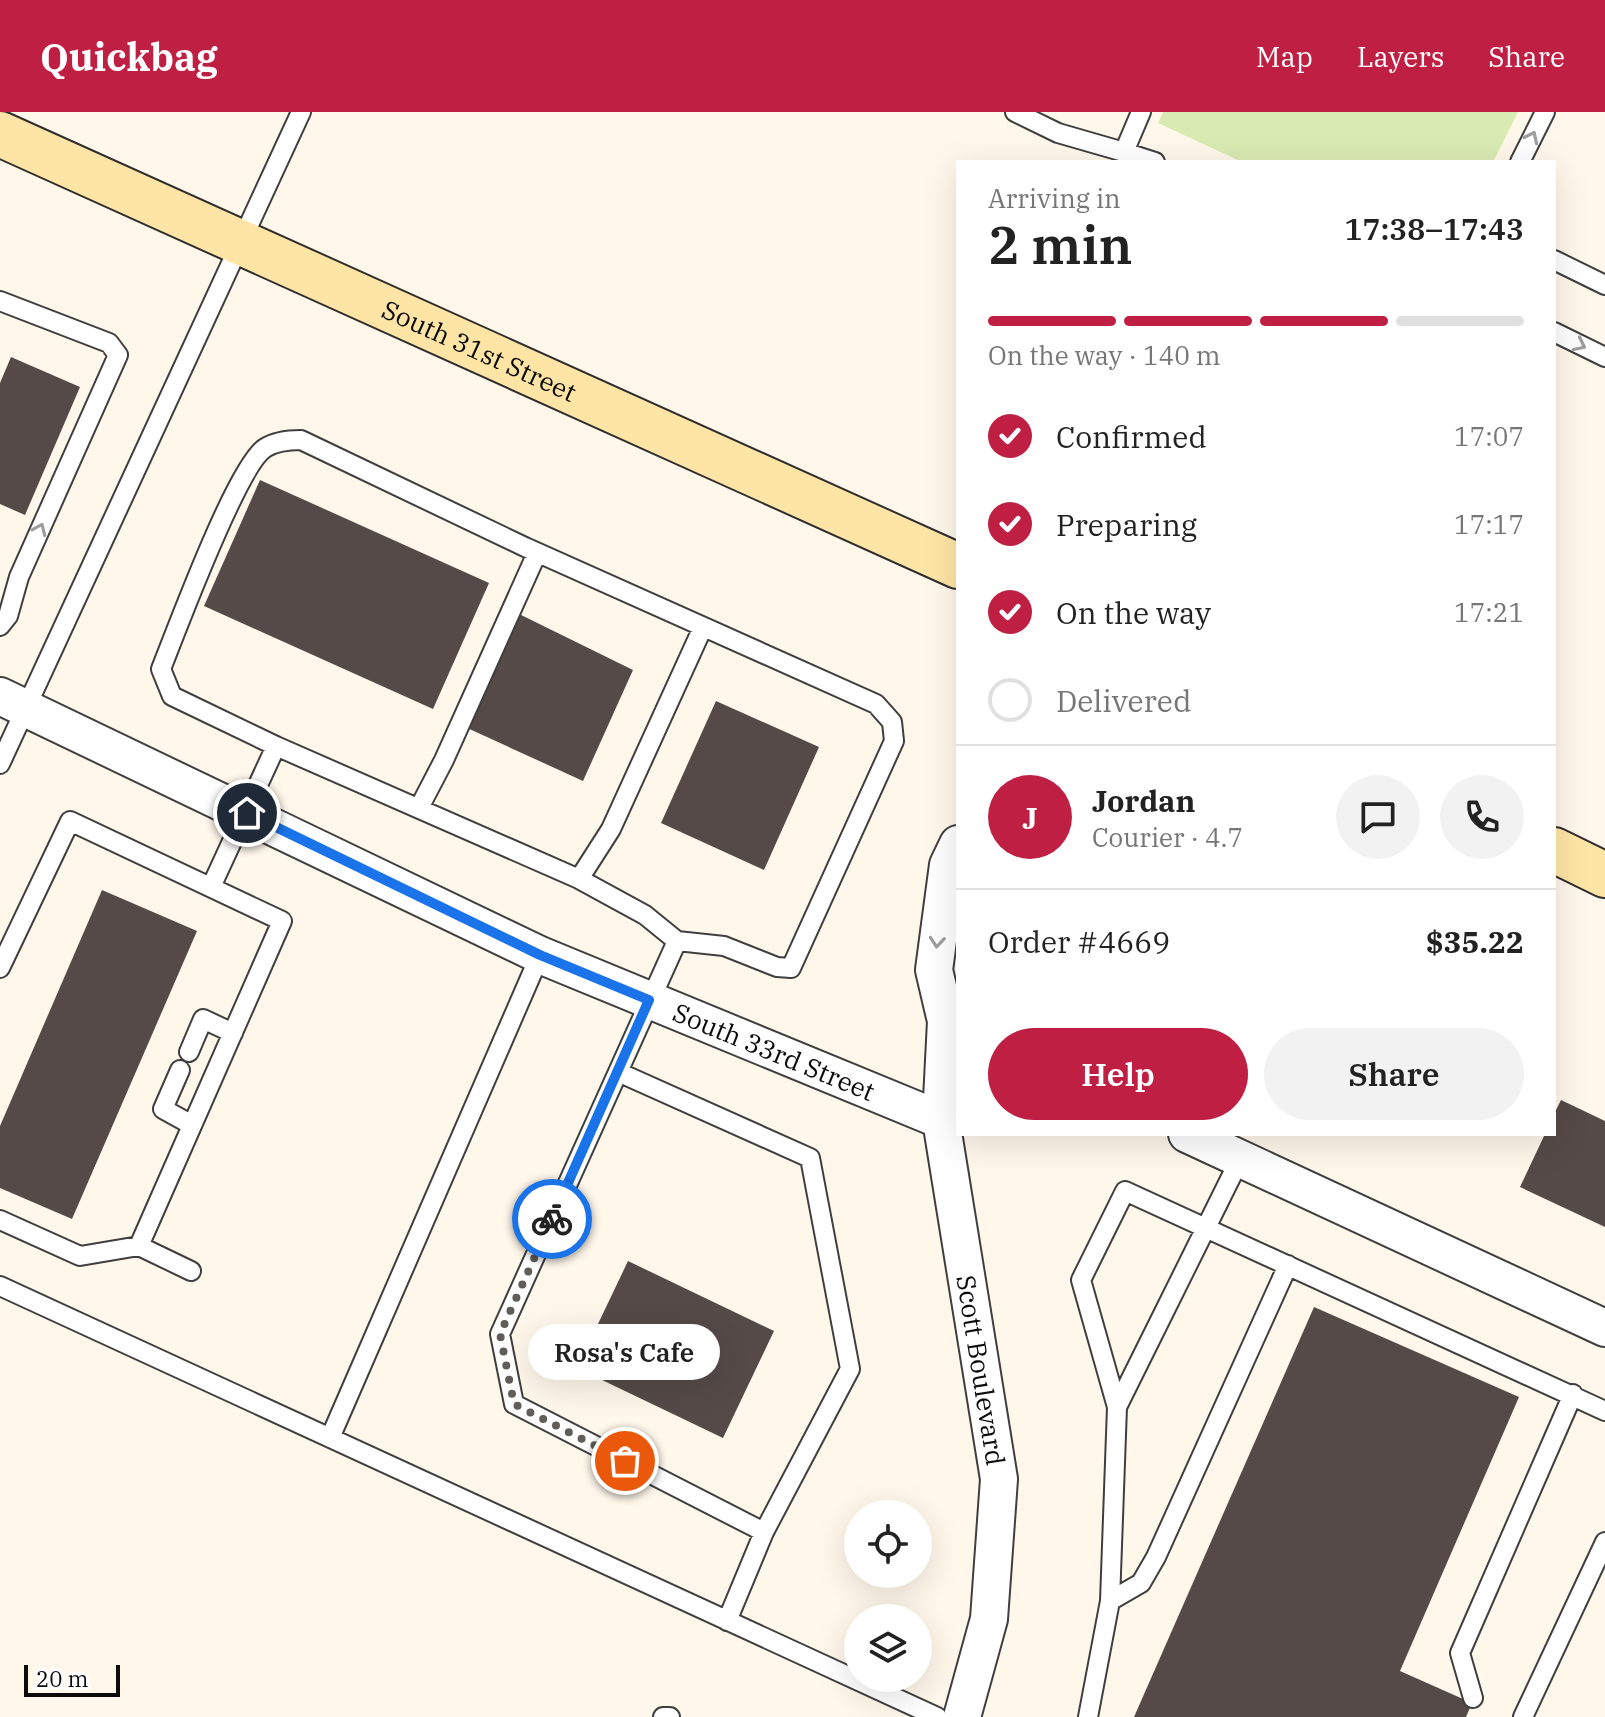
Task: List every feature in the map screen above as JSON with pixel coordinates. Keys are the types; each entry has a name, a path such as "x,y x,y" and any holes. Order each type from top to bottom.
{"main road":[{"name":"South 31st Street","path":"0,134 956,565"},
{"path":"1556,851 1605,875"}],"street":[{"name":"South 33rd Street","path":"13,702 540,955 941,1120"},
{"name":"Scott Boulevard","path":"956,848 948,865 934,970 954,1018 941,1120 999,1479 989,1619 962,1717"},
{"path":"1191,1136 1605,1328"}],"lane":[{"path":"0,764 13,702 301,112"},
{"path":"1015,112 1058,133 1149,160"},
{"path":"1124,152 1141,112"},
{"path":"1521,160 1545,112"},
{"path":"1556,261 1605,285"},
{"path":"0,301 109,343 118,355 19,577 8,616 0,626"},
{"path":"1556,333 1605,357"},
{"path":"284,440 301,440 537,553 703,627 876,704 892,722 894,741 791,968 777,967 724,946 677,941 645,915 579,879 276,746 172,696 161,669 228,507 263,448 284,440"},
{"path":"419,808 444,760 537,553"},
{"path":"0,595 19,577"},
{"path":"579,879 611,829 703,627"},
{"path":"211,887 276,746"},
{"path":"0,968 70,821 282,921 139,1246"},
{"path":"677,941 500,1334 514,1404 764,1532"},
{"path":"330,1438 540,955"},
{"path":"189,1052 203,1019 233,1033"},
{"path":"180,1070 163,1109 192,1125"},
{"path":"618,1072 810,1158 850,1369 764,1532 727,1621"},
{"path":"1117,1407 1240,1159"},
{"path":"1088,1717 1110,1601 1117,1407 1081,1280 1125,1191 1605,1411"},
{"path":"0,1220 80,1256 139,1246 191,1271"},
{"path":"1110,1601 1141,1583 1156,1557 1288,1265"},
{"path":"0,1286 937,1717"},
{"path":"1473,1698 1460,1653 1573,1394"},
{"path":"1523,1717 1605,1542"},
{"path":"663,1717 670,1717"}],"green space":[{"path":"1163,112 1518,112 1494,160 1238,160 1158,123"}],"building":[{"path":"11,357 80,387 25,515 0,504 0,383"},
{"path":"260,480 489,583 433,709 204,606"},
{"path":"515,612 633,670 583,781 465,727"},
{"path":"716,701 819,747 764,870 661,823"},
{"path":"102,890 197,931 72,1219 0,1188 0,1126"},
{"path":"1561,1100 1605,1121 1605,1227 1520,1187 1544,1136 1556,1136 1556,1110"},
{"path":"628,1261 774,1331 723,1438 577,1368"},
{"path":"1314,1307 1519,1397 1400,1671 1472,1703 1466,1717 1134,1717"}],"way so far":[{"path":"552,1219 500,1334 514,1404 625,1461"}],"place":[{"name":"Rosa's Cafe","path":"625,1461"}],"route":[{"path":"247,813 540,955 649,1000 552,1219"}]}
